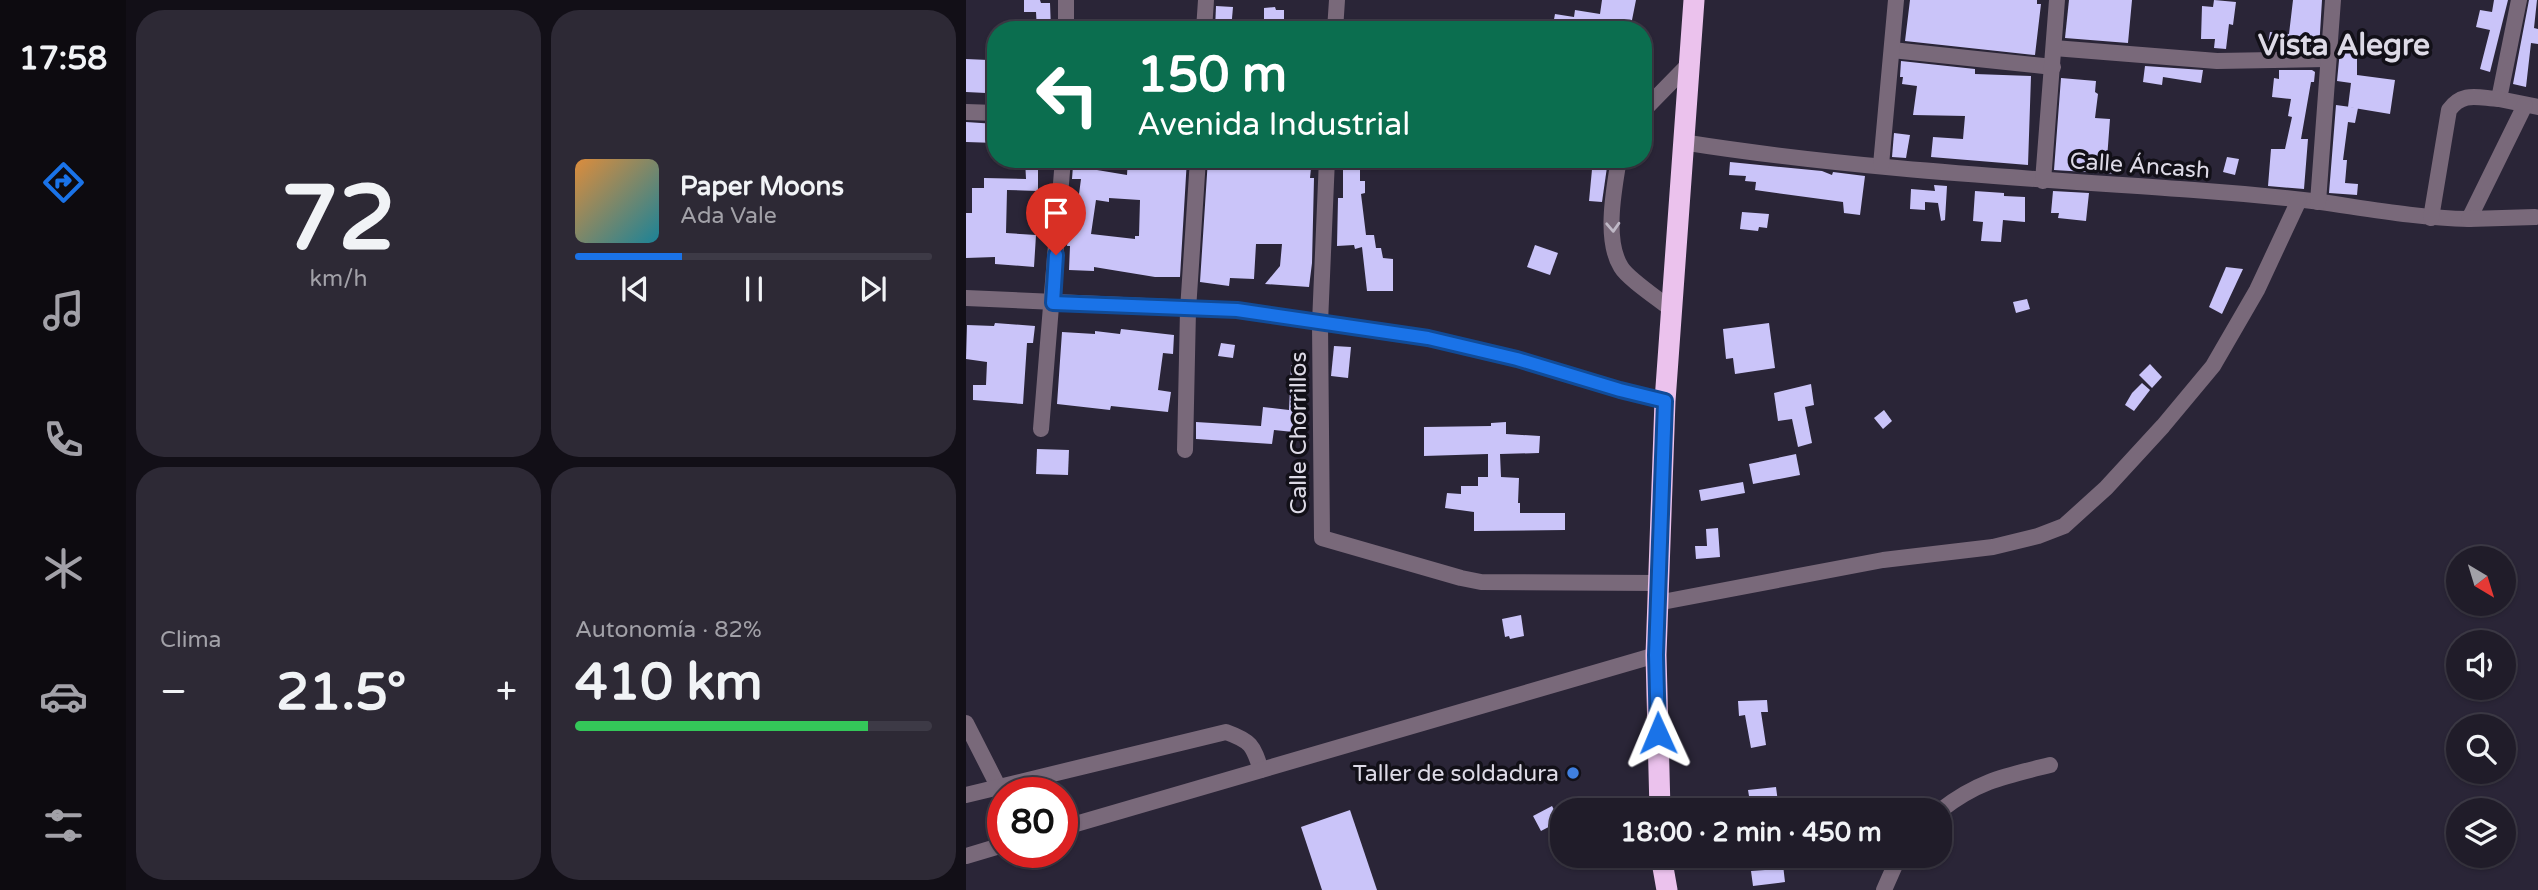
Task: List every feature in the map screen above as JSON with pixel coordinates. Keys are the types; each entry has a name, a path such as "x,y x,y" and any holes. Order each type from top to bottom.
{"highway":[{"path":"1660,798 1656,655 1665,401 1694,0"},
{"path":"1663,868 1667,890"}],"street":[{"path":"1066,0 1066,21"},
{"path":"1205,21 1206,0"},
{"path":"1336,21 1337,0"},
{"path":"1881,165 1896,0"},
{"path":"2043,181 2057,0"},
{"path":"2318,202 2333,0"},
{"path":"2498,99 2519,0"},
{"path":"2054,48 2217,61 2327,59"},
{"path":"1892,50 2053,66"},
{"path":"1652,102 1688,65"},
{"path":"2431,218 2449,110 2455,102 2463,97 2498,99 2531,106 2469,219"},
{"path":"966,112 987,113"},
{"name":"Calle Áncash","path":"1682,142 1739,151 2043,181 2195,190 2299,200 2431,218 2535,217"},
{"path":"1041,429 1062,168"},
{"path":"1185,450 1188,310 1197,168"},
{"name":"Calle Chorrillos","path":"1327,168 1320,323 1322,538 1471,580 1658,593"},
{"path":"1618,168 1612,208 1614,246 1622,268 1672,310"},
{"path":"1658,593 1993,547 2038,536 2064,526 2106,488 2213,366 2258,290 2299,200"},
{"path":"966,298 1188,310 1237,310 1428,338 1517,359 1665,401"},
{"path":"1078,823 1656,655"},
{"path":"966,723 993,777"},
{"path":"1056,777 1226,732 1246,739 1255,751 1261,770"},
{"path":"1952,802 1991,779 2050,765"},
{"path":"966,795 987,793"},
{"path":"966,856 987,850"},
{"path":"1884,890 1894,868"}],"building":[{"path":"1024,0 1050,3 1051,21 1036,21 1036,12 1024,12"},
{"path":"1602,0 1636,0 1632,21 1554,21 1555,14 1574,17 1575,10 1600,14"},
{"path":"1910,0 2037,0 2037,4 2041,4 2035,55 1905,41"},
{"path":"2069,0 2132,0 2128,43 2065,38"},
{"path":"2214,0 2236,2 2233,25 2229,24 2226,49 2214,48 2215,39 2201,39 2202,6 2213,7"},
{"path":"2293,0 2322,0 2319,49 2292,49 2268,44 2270,32 2289,34"},
{"path":"2494,0 2508,0 2490,72 2480,69 2490,30 2476,27 2480,10 2492,12"},
{"path":"2529,0 2537,0 2534,28 2538,29 2538,44 2531,43 2526,87 2513,84"},
{"path":"1216,6 1233,7 1232,21 1215,21"},
{"path":"1264,8 1284,10 1284,21 1264,21"},
{"path":"2341,40 2373,44 2372,54 2357,53 2357,75 2395,80 2390,114 2348,107 2351,83 2337,81"},
{"path":"966,59 987,60 986,93 966,92"},
{"path":"1901,61 1975,69 1975,74 2031,76 2028,165 1931,157 1933,137 1963,139 1965,116 1913,115 1917,86 1902,84"},
{"path":"2145,66 2203,70 2201,83 2163,77 2162,85 2143,82"},
{"path":"2279,70 2315,72 2301,139 2308,139 2304,189 2268,186 2271,149 2285,149 2292,117 2288,116 2291,99 2272,97 2274,78 2279,79"},
{"path":"2061,78 2096,81 2095,92 2098,94 2095,118 2110,119 2107,159 2121,160 2119,174 2054,170"},
{"path":"2336,105 2358,108 2355,123 2348,122 2343,160 2347,160 2345,183 2358,184 2357,195 2329,193"},
{"path":"966,122 987,123 987,143 966,142"},
{"path":"1894,133 1910,135 1906,158 1892,157"},
{"path":"2227,157 2239,159 2235,175 2223,172"},
{"path":"1730,162 1822,171 1832,175 1833,172 1865,176 1860,215 1844,213 1843,202 1755,190 1756,182 1745,181 1746,176 1729,175"},
{"path":"1025,168 1038,168 1038,191 1007,190 1006,233 1036,235 1034,267 995,264 995,257 966,258 966,213 972,213 972,188 984,188 984,178 1026,179"},
{"path":"1073,168 1127,175 1127,168 1186,168 1180,277 1155,277 1094,267 1094,271 1069,270 1070,246 1067,246 1071,216 1076,217 1081,179 1072,179","holes":["1096,200 1140,200 1139,236 1135,236 1135,239 1091,234"]},
{"path":"1207,168 1311,168 1310,178 1314,178 1309,287 1265,284 1280,266 1282,244 1256,244 1254,279 1230,278 1229,286 1200,282"},
{"path":"1343,168 1360,168 1360,181 1365,181 1365,193 1361,194 1366,235 1374,235 1376,248 1381,248 1383,258 1393,259 1393,291 1367,291 1362,247 1355,249 1354,245 1337,246 1338,198 1343,198"},
{"path":"1592,168 1607,168 1602,202 1589,201"},
{"path":"1934,185 1947,186 1945,220 1941,221 1938,203 1925,202 1925,210 1910,209 1911,189 1935,191"},
{"path":"1975,191 2025,197 2025,222 2003,220 2001,242 1981,241 1983,222 1973,221"},
{"path":"2053,191 2089,193 2086,221 2058,218 2059,213 2051,213"},
{"path":"1742,212 1769,214 1767,228 1759,227 1758,231 1740,229"},
{"path":"1535,245 1558,253 1550,275 1527,267"},
{"path":"2226,267 2243,269 2222,314 2209,307"},
{"path":"2027,299 2030,309 2016,313 2013,302"},
{"path":"995,323 1035,326 1033,343 1027,343 1023,404 973,400 973,385 986,385 987,362 966,359 967,325 994,326"},
{"path":"1769,323 1775,368 1735,374 1733,358 1726,359 1723,329"},
{"path":"1121,329 1174,335 1173,354 1163,353 1158,390 1171,392 1168,412 1111,406 1110,410 1057,404 1062,332 1095,334 1095,331 1120,334"},
{"path":"1221,343 1235,345 1233,358 1218,356"},
{"path":"1334,346 1351,347 1348,378 1331,376"},
{"path":"2150,364 2162,377 2152,388 2139,375"},
{"path":"1291,365 1306,369 1303,433 1274,430 1272,444 1196,439 1196,422 1261,426 1263,407 1289,410"},
{"path":"2142,383 2150,390 2134,411 2125,405"},
{"path":"1811,384 1814,405 1805,407 1812,443 1798,447 1792,419 1778,421 1774,393"},
{"path":"1884,410 1892,421 1883,429 1874,418"},
{"path":"1506,422 1506,434 1540,436 1539,453 1500,454 1501,477 1519,478 1520,513 1565,513 1565,530 1474,531 1474,512 1445,508 1447,493 1461,494 1461,486 1478,486 1478,477 1488,477 1488,454 1424,456 1424,427 1491,426 1491,423"},
{"path":"1037,449 1069,450 1068,475 1036,474"},
{"path":"1796,454 1800,475 1753,484 1749,464"},
{"path":"1743,482 1745,493 1701,501 1699,490"},
{"path":"1718,528 1720,557 1696,559 1695,546 1707,546 1706,529"},
{"path":"1521,615 1524,636 1510,639 1509,636 1505,637 1502,619"},
{"path":"1767,700 1768,712 1761,712 1766,745 1751,748 1745,715 1739,716 1738,701"},
{"path":"1776,787 1777,798 1749,798 1748,790"},
{"path":"1550,807 1550,826 1541,831 1533,816"},
{"path":"1350,810 1377,890 1322,890 1301,827"},
{"path":"1783,868 1785,882 1753,886 1751,871"}],"place":[{"name":"Taller de soldadura","path":"1573,773"}],"district":[{"name":"Vista Alegre","path":"2344,45"}],"route":[{"path":"1056,255 1053,303 1237,310 1428,338 1517,359 1665,401 1656,655 1658,733"}]}
